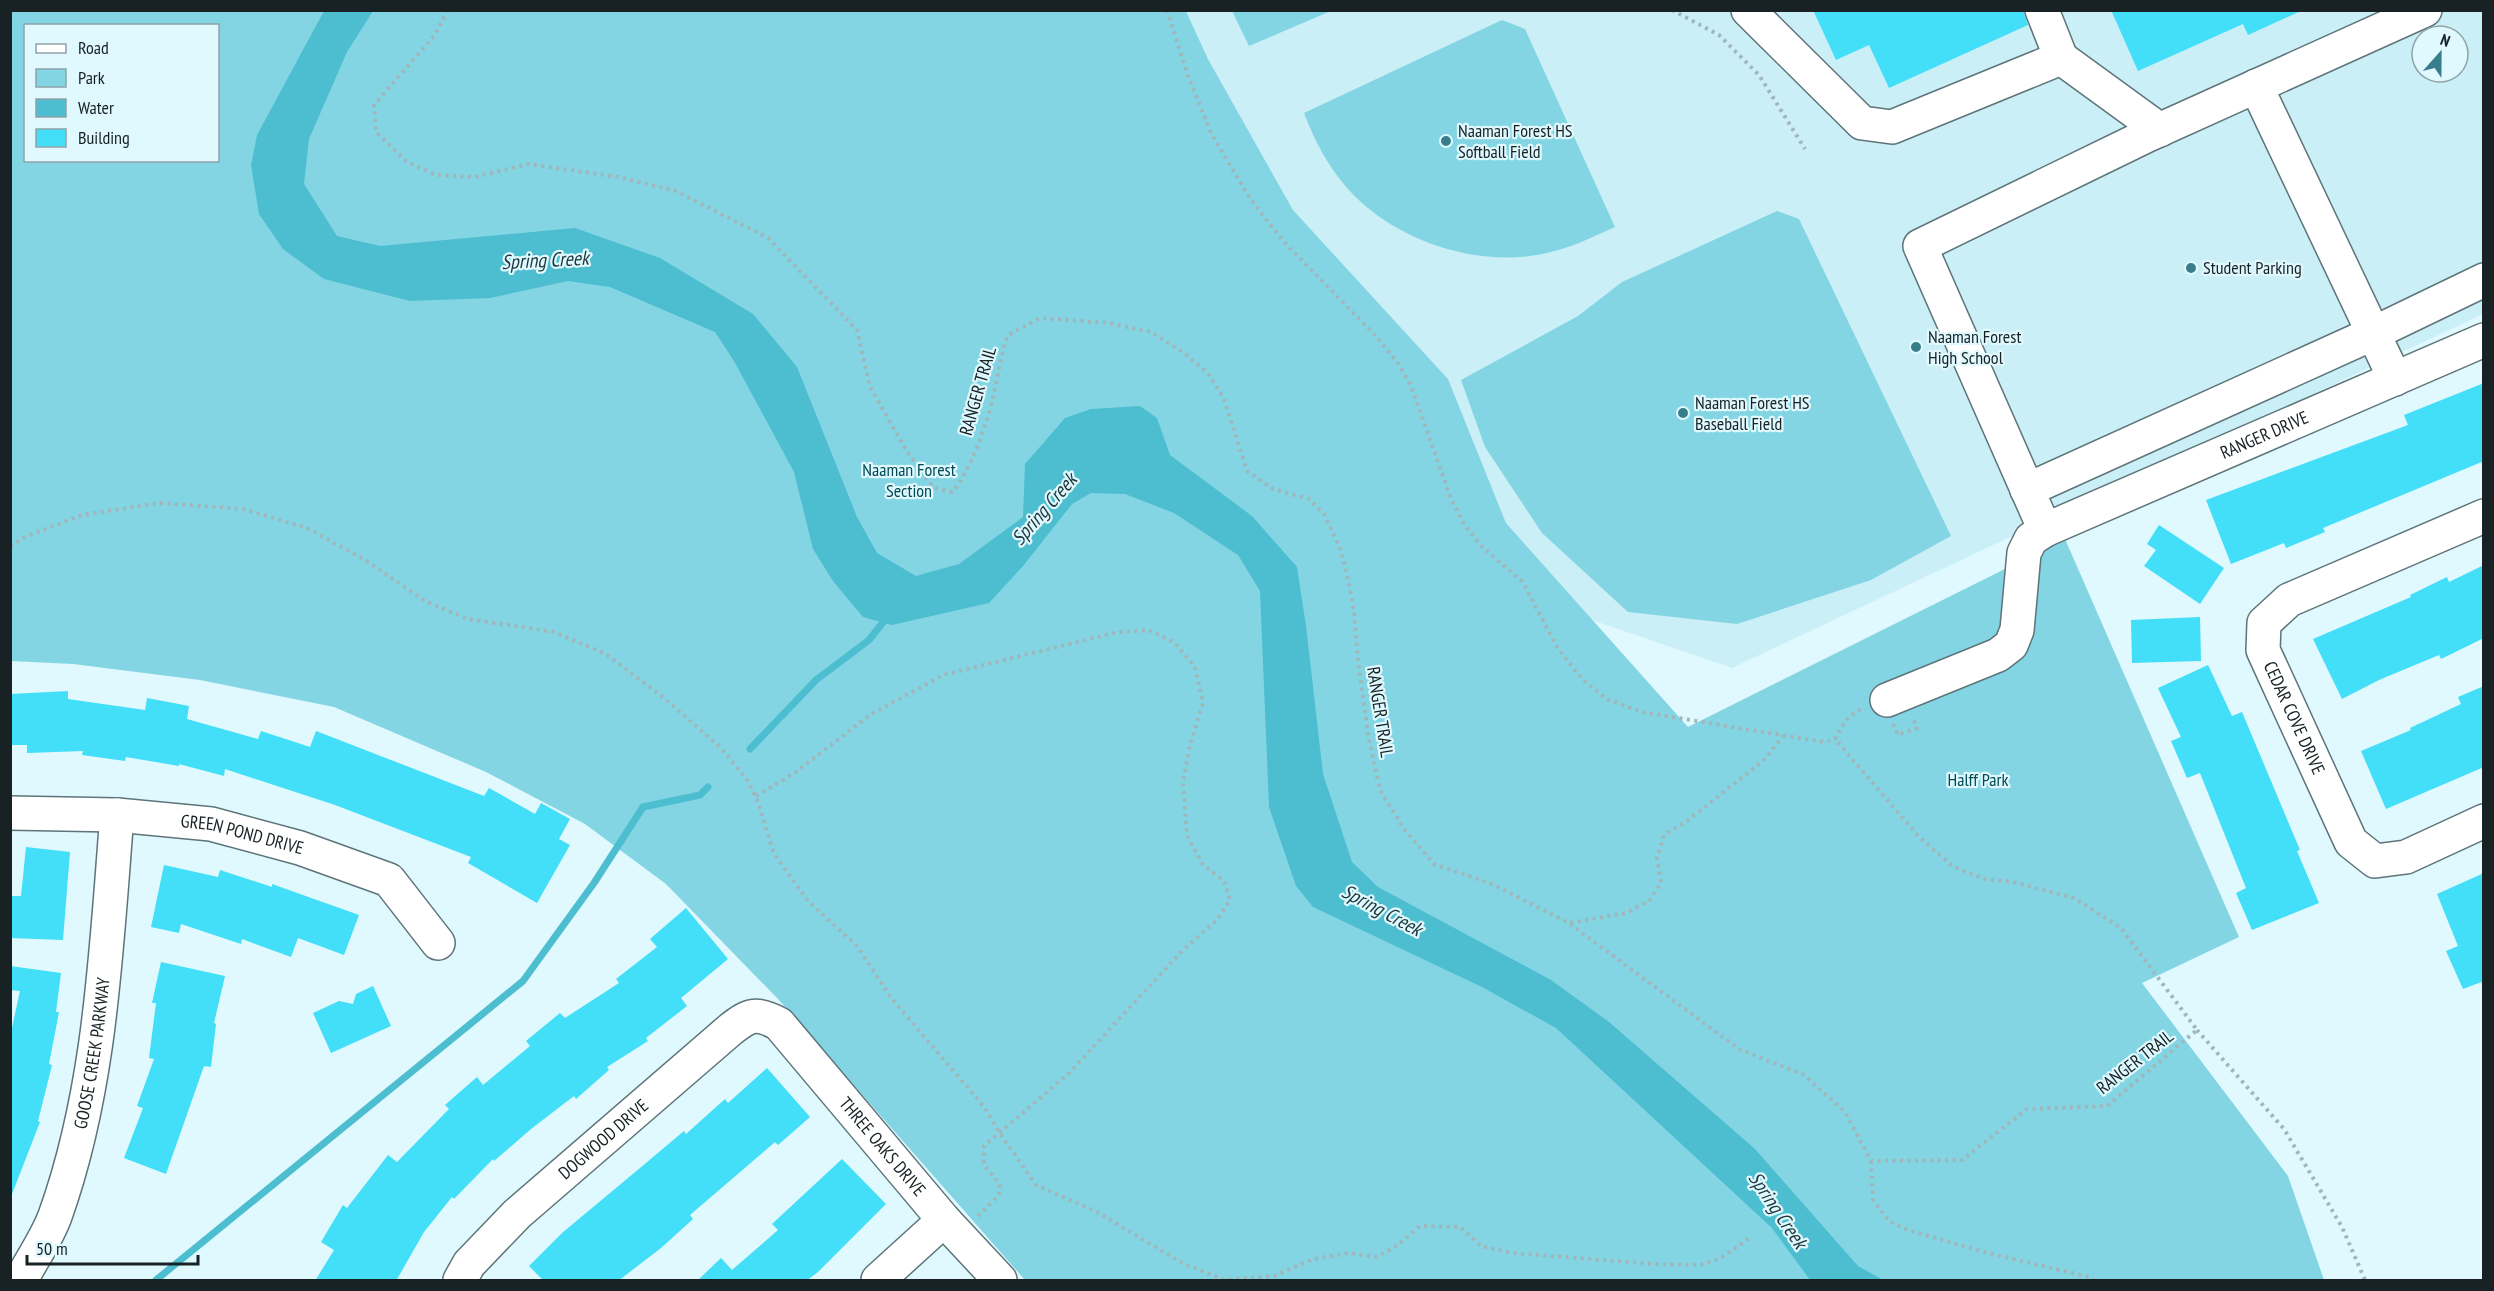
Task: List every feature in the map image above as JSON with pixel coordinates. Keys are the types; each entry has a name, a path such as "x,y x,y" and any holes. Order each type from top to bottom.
{"street":[{"path":"1748,10 1862,123 1892,127 2061,58"},
{"path":"2042,10 2061,58 2160,130"},
{"path":"1887,700 1998,655 2011,645 2017,630 2024,553 2031,539 2045,530 1920,246 2160,130 2425,10"},
{"path":"2256,86 2395,379"},
{"path":"2027,490 2374,333 2484,280"},
{"name":"RANGER DRIVE","path":"2045,530 2484,340"},
{"name":"CEDAR COVE DRIVE","path":"2484,516 2289,600 2264,623 2264,650 2351,842 2375,861 2406,857 2484,821"},
{"name":"GREEN POND DRIVE","path":"10,813 117,815 211,824 300,848 389,880 438,943"},
{"name":"GOOSE CREEK PARKWAY","path":"21,1281 54,1217 79,1134 103,990 117,815"},
{"name":"THREE OAKS DRIVE","path":"763,1015 779,1024 959,1220 1000,1281"},
{"name":"DOGWOOD DRIVE","path":"460,1281 469,1264 517,1214 730,1029 745,1018 763,1015"},
{"path":"878,1281 959,1220"}],"path":[{"name":"RANGER TRAIL","path":"448,10 434,36 374,105 376,132 407,162 436,175 474,177 530,164 618,177 676,191 768,238 857,330 870,387 906,450 934,488 952,492 962,481 993,399 999,358 1008,335 1040,318 1109,323 1151,332 1184,353 1208,373 1224,399 1246,471 1274,489 1309,499 1324,514 1341,550 1352,602 1369,740 1380,790 1404,829 1434,864 1492,884 1569,923 1739,1049 1804,1075 1845,1112 1870,1161 1962,1160 2027,1109 2107,1106 2197,1030 2121,928 2074,898 2013,882 1984,879 1954,867 1920,838 1835,739"},
{"path":"1167,10 1188,76 1211,133 1249,197 1283,241 1376,336 1398,363 1411,386 1451,499 1464,524 1483,548 1522,581 1557,647 1581,678 1606,699 1642,712 1824,742 1835,739 1854,712 1887,700"},
{"path":"1672,10 1719,35 1760,75 1805,149"},
{"path":"10,546 24,537 82,515 160,503 243,509 307,528 364,560 425,601 468,619 554,632 606,654 664,698 720,747 748,782 756,796 774,854 808,901 857,946 892,999 985,1108 1036,1185 1097,1212 1182,1263 1225,1280 1274,1276 1313,1259 1349,1253 1377,1257 1398,1245 1420,1226 1460,1227 1481,1246 1512,1253 1656,1264 1700,1265 1719,1259 1751,1237"},
{"path":"756,796 793,774 870,715 943,675 1118,632 1149,630 1175,643 1195,667 1203,703 1190,745 1183,782 1187,835 1203,865 1224,881 1230,900 1217,920 1183,950 1068,1074 984,1146 984,1165 1000,1184 999,1195 959,1220"},
{"path":"1569,923 1626,913 1649,901 1661,883 1657,858 1665,835 1687,821 1764,760 1783,736"},
{"path":"2197,1030 2284,1129 2342,1227 2365,1281"},
{"path":"1870,1161 1873,1200 1889,1221 1908,1230 1988,1253 2089,1277 2094,1281"}],"shaded area":[{"name":"Naaman Forest High School","path":"1186,11 2483,11 2483,314 1732,668 1592,620 1506,523 1448,379 1293,210 1208,59"}],"green space":[{"name":"Naaman Forest Section","path":"11,11 1186,11 1208,59 1293,210 1448,379 1506,523 1688,727 2065,539 2239,937 2142,983 2288,1176 2324,1280 1025,1280 778,999 666,884 585,824 486,772 334,707 200,680 73,664 11,661"},
{"path":"1232,11 1331,11 1249,46"},
{"name":"Naaman Forest HS Softball Field","path":"1502,20 1525,29 1615,227 1564,248 1521,257 1493,257 1466,253 1413,236 1388,223 1366,207 1340,180 1322,152 1304,113"},
{"name":"Naaman Forest HS Baseball Field","path":"1777,211 1799,219 1951,536 1871,580 1737,624 1628,612 1542,533 1485,447 1461,380 1578,316 1622,282"}],"water":[{"name":"Spring Creek","path":"324,11 373,11 347,52 309,139 304,184 337,236 380,246 575,228 660,258 753,314 797,367 857,517 877,553 916,576 959,564 1023,517 1025,464 1065,418 1091,409 1140,406 1157,418 1170,455 1252,516 1297,567 1323,774 1352,862 1378,887 1551,980 1609,1022 1755,1149 1858,1266 1883,1280 1810,1280 1772,1228 1556,1028 1482,987 1313,907 1296,886 1269,807 1260,591 1238,555 1174,513 1125,494 1091,493 1072,504 1023,566 989,603 892,625 863,617 833,581 813,549 794,472 734,361 715,332 610,287 568,281 490,298 410,301 324,279 283,249 259,214 251,165 257,135"}],"building":[{"path":"1813,10 2023,10 2028,25 1889,88 1869,45 1836,60"},
{"path":"2111,10 2303,10 2248,35 2243,24 2138,71"},
{"path":"2484,383 2484,461 2323,528 2325,532 2286,548 2284,543 2231,564 2206,500 2408,425 2404,415"},
{"path":"2159,525 2224,568 2200,604 2144,566 2156,550 2147,544"},
{"path":"2484,565 2484,638 2441,659 2439,655 2379,680 2342,699 2313,639 2411,597 2410,595 2447,577 2449,582"},
{"path":"2200,617 2201,661 2132,663 2131,620"},
{"path":"2208,665 2232,716 2242,712 2300,850 2297,851 2319,903 2252,930 2236,893 2246,888 2200,773 2187,778 2171,741 2181,737 2158,688"},
{"path":"2484,686 2484,767 2386,809 2361,751 2411,730 2410,728 2461,704 2458,697"},
{"path":"68,691 68,699 145,710 147,698 189,706 187,719 258,739 261,731 310,747 316,731 484,796 489,788 535,814 541,803 570,819 559,839 570,845 537,903 468,863 471,857 335,805 225,769 224,776 179,764 179,766 126,757 125,761 82,755 83,751 27,753 27,745 10,745 10,694"},
{"path":"26,847 70,852 63,940 10,938 10,896 21,896"},
{"path":"164,865 218,877 220,870 272,887 272,884 359,915 344,955 298,938 291,957 242,939 241,944 181,924 179,933 151,927"},
{"path":"2484,873 2484,981 2463,989 2446,951 2458,946 2437,894"},
{"path":"686,908 728,959 681,998 687,1006 646,1038 648,1041 607,1067 609,1070 576,1099 574,1096 494,1161 493,1159 454,1199 452,1197 424,1232 396,1281 315,1281 334,1250 321,1242 343,1205 347,1208 388,1155 397,1162 449,1109 445,1105 477,1077 483,1085 530,1046 526,1041 560,1013 565,1018 619,983 616,979 657,947 650,939"},
{"path":"161,962 225,976 214,1023 216,1024 211,1067 204,1066 166,1174 124,1158 143,1108 137,1106 154,1059 149,1058 156,1003 152,1003"},
{"path":"10,966 61,973 56,1012 59,1012 49,1064 52,1065 38,1121 40,1122 12,1194 10,1037 20,991 10,990"},
{"path":"373,986 391,1026 331,1053 313,1013 339,1001 353,1004 356,994"},
{"path":"767,1068 810,1117 778,1145 775,1142 690,1215 693,1219 661,1248 618,1281 544,1281 529,1266 562,1233 684,1131 686,1134 725,1099 728,1103"},
{"path":"842,1159 886,1204 818,1272 806,1281 697,1281 721,1258 732,1270 778,1230 772,1224"}],"waterway":[{"path":"750,749 816,680 869,640 888,616"},
{"path":"156,1280 523,981 594,883 643,807 700,795 708,787"}],"place":[{"name":"Naaman Forest HS Softball Field","path":"1446,141"},
{"name":"Student Parking","path":"2191,268"},
{"name":"Naaman Forest High School","path":"1916,347"},
{"name":"Naaman Forest HS Baseball Field","path":"1683,413"}],"park label":[{"name":"Halff Park","path":"1978,780"}]}
